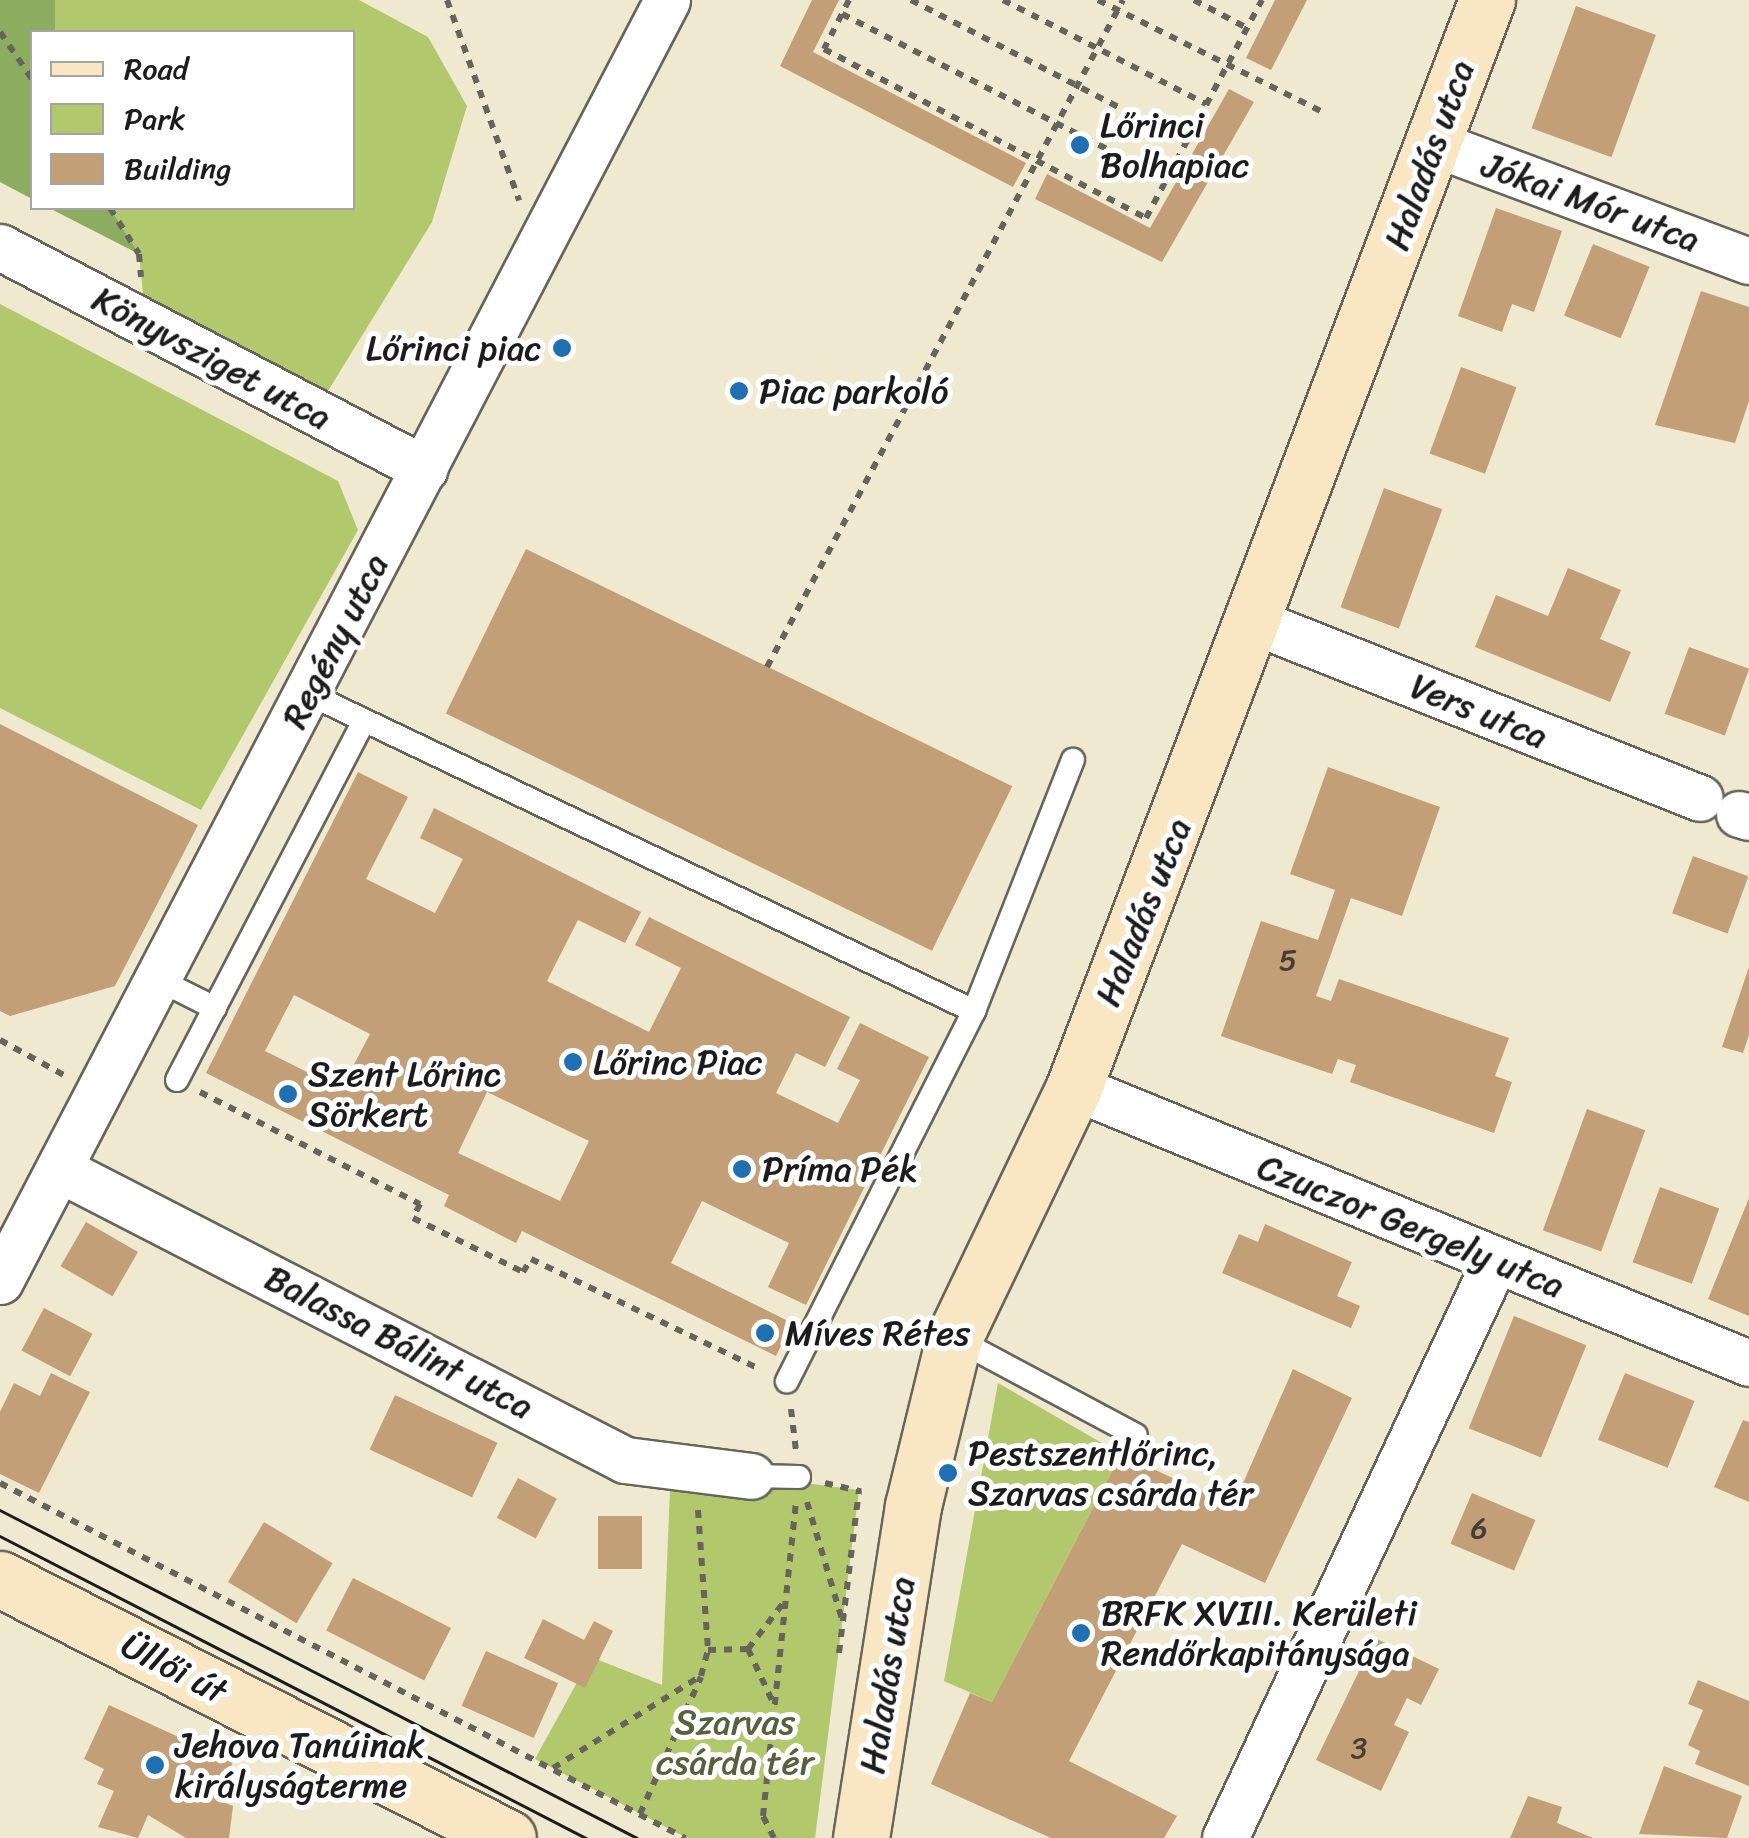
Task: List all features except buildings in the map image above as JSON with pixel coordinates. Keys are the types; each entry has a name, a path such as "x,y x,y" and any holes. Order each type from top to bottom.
{"main road":[{"name":"Haladás utca","path":"861,1838 913,1506 954,1338 1074,1087 1258,623 1487,0"},
{"name":"Üllői út","path":"0,1579 508,1838"}],"street":[{"name":"Regény utca","path":"0,1281 667,0"},
{"name":"Jókai Mór utca","path":"1433,143 1749,260"},
{"name":"Könyvsziget utca","path":"0,247 424,469"},
{"name":"Vers utca","path":"1258,623 1729,810"},
{"name":"Czuczor Gergely utca","path":"1074,1087 1749,1363"},
{"name":"Balassa Bálint utca","path":"59,1170 625,1460 751,1476"},
{"path":"1225,1838 1494,1261"}],"lane":[{"path":"309,694 974,1011"},
{"path":"177,1080 364,721"},
{"path":"788,1382 974,1011 1074,760"},
{"path":"157,978 214,1008"},
{"path":"954,1338 1136,1436"},
{"path":"751,1476 799,1477"}],"path":[{"path":"447,0 539,250"},
{"path":"849,0 824,49 1146,218 1262,0"},
{"path":"911,0 1186,142"},
{"path":"1003,0 1206,104"},
{"path":"1098,0 1323,112"},
{"path":"767,667 1122,0"},
{"path":"1194,0 1247,28"},
{"path":"842,14 1166,180"},
{"path":"0,32 30,76"},
{"path":"111,210 139,254 146,323"},
{"path":"0,1040 96,1092"},
{"path":"177,1080 420,1204 413,1218 523,1272 531,1259 788,1382 799,1477 843,1624"},
{"path":"640,1814 701,1676 708,1650 696,1469"},
{"path":"799,1477 913,1506"},
{"path":"774,1838 763,1816 799,1477"},
{"path":"0,1483 685,1838"},
{"path":"748,1649 786,1599"},
{"path":"708,1650 748,1649"},
{"path":"748,1649 775,1708"},
{"path":"553,1768 701,1676"}],"green space":[{"path":"0,0 55,0 55,30 30,30 30,198 0,182"},
{"path":"55,0 359,0 428,37 467,106 432,222 315,412 146,323 139,254 111,210 355,210 355,30 55,30"},
{"path":"53,210 111,210 139,254"},
{"path":"0,304 338,481 358,530 201,810 0,708"},
{"path":"998,1383 1121,1454 992,1702 944,1681"},
{"name":"Szarvas csárda tér","path":"671,1466 859,1490 815,1838 687,1838 535,1759 591,1657 662,1685"}],"tram line":[{"path":"0,1510 637,1838"},
{"path":"0,1536 586,1838"}],"place":[{"name":"Lőrinci Bolhapiac","path":"1080,145"},
{"name":"Lőrinci piac","path":"562,348"},
{"name":"Piac parkoló","path":"739,391"},
{"name":"Lőrinc Piac","path":"573,1062"},
{"name":"Szent Lőrinc Sörkert","path":"288,1094"},
{"name":"Príma Pék","path":"742,1169"},
{"name":"Míves Rétes","path":"765,1333"},
{"name":"Pestszentlőrinc, Szarvas csárda tér","path":"948,1473"},
{"name":"BRFK XVIII. Kerületi Rendőrkapitánysága","path":"1081,1633"},
{"name":"Jehova Tanúinak királyságterme","path":"155,1765"}]}
